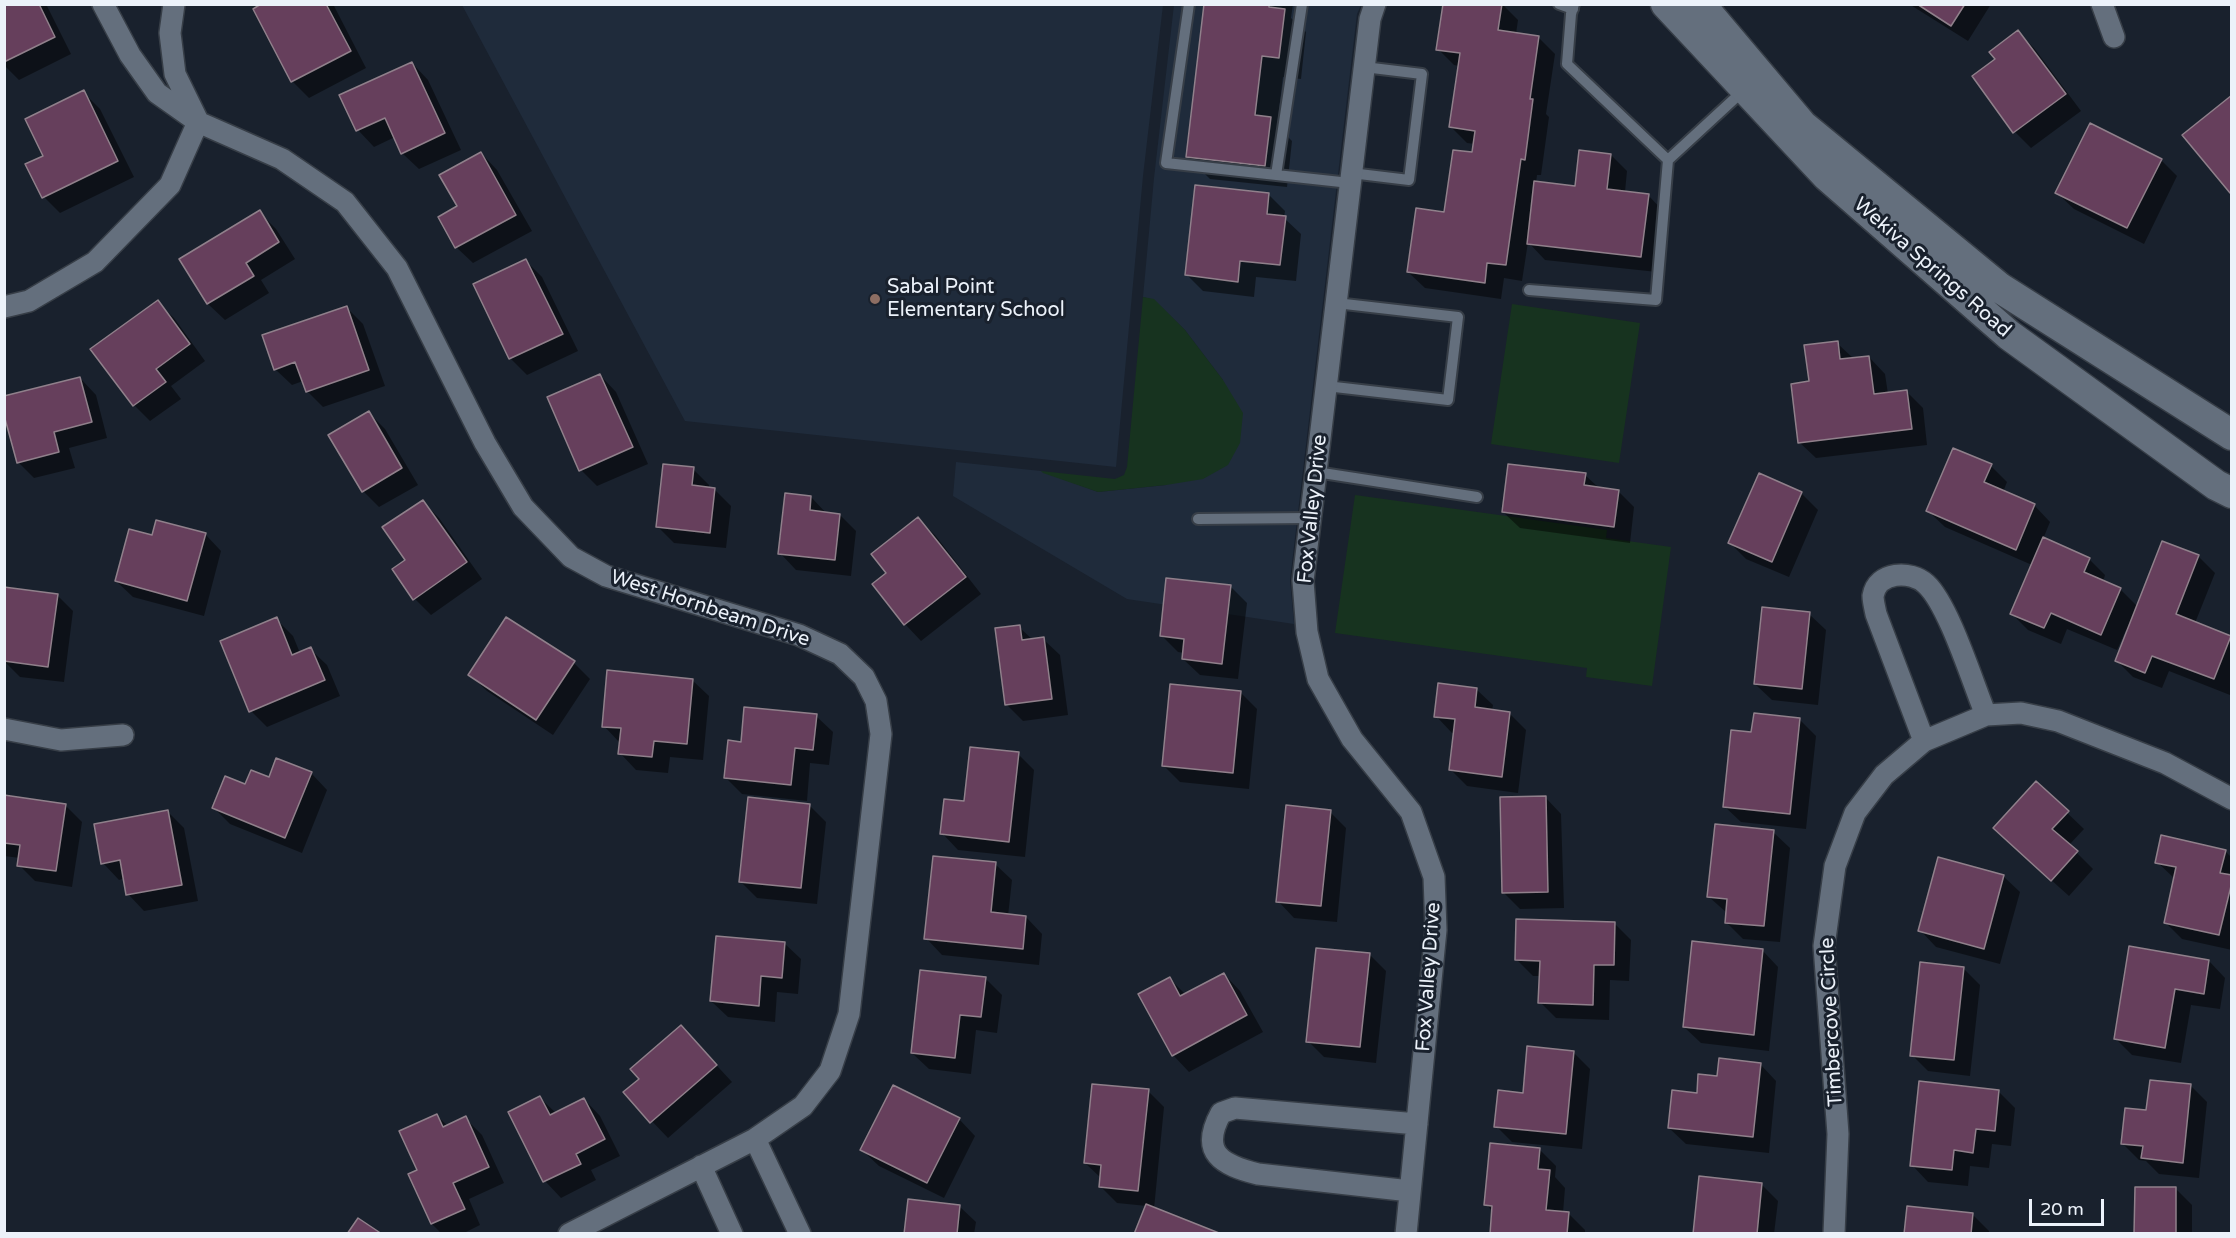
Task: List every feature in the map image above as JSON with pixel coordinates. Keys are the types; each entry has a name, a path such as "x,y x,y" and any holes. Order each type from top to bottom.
{"main road":[{"name":"Wekiva Springs Road","path":"1666,4 1827,176 2009,335 2216,485 2232,493"},
{"name":"Wekiva Springs Road","path":"1700,4 1802,125 2000,288 2232,435"}],"street":[{"name":"West Hornbeam Drive","path":"103,4 130,55 157,93 198,122 282,159 345,202 397,268 485,442 523,507 571,557 606,576 799,635 840,654 864,677 876,701 881,734 849,1014 830,1071 803,1106 755,1139 569,1233"},
{"path":"4,307 29,301 95,262 170,185 198,122 175,74 170,33 174,4"},
{"name":"Fox Valley Drive","path":"1375,4 1370,19 1364,67 1303,581 1307,632 1318,679 1352,739 1411,812 1434,877 1436,930 1406,1233"},
{"path":"2102,4 2114,37"},
{"path":"1924,741 1876,614 1873,596 1879,583 1892,576 1908,575 1926,583 1943,608 1986,715"},
{"name":"Timbercove Circle","path":"1834,1233 1838,1134 1824,946 1835,866 1855,813 1884,775 1924,741 1986,715 2021,713 2058,721 2165,763 2232,799"},
{"path":"4,729 61,740 123,735"},
{"path":"1410,1191 1258,1174 1234,1168 1218,1157 1212,1142 1212,1129 1221,1113 1235,1108 1417,1124"},
{"path":"755,1139 800,1233"},
{"path":"701,1166 732,1233"}],"lane":[{"path":"1189,4 1166,163 1276,175 1409,180 1422,74 1364,67"},
{"path":"1276,175 1302,4"},
{"path":"1559,4 1573,7 1568,64 1668,160"},
{"path":"1529,290 1656,300 1668,160 1745,89"},
{"path":"1326,386 1448,399 1458,317 1336,303"},
{"path":"1316,472 1477,497"},
{"path":"1198,519 1310,518"}],"shaded area":[{"name":"Sabal Point Elementary School","path":"462,5 1163,5 1143,176 1116,467 685,421"},
{"path":"1174,5 1361,5 1357,14 1290,580 1294,624 1127,599 953,496 956,462 1041,471 1098,492 1166,485 1223,380 1185,330 1154,300 1143,297"}],"green space":[{"path":"1143,297 1154,299 1185,330 1223,380 1243,413 1240,443 1228,465 1203,479 1098,492 1043,473 1041,471 1115,479 1124,475 1127,467"},
{"path":"1512,304 1640,323 1619,463 1491,444"},
{"path":"1355,495 1607,530 1606,538 1671,547 1652,686 1586,677 1587,668 1335,633"}],"building":[{"path":"4,4 39,4 55,37 4,62"},
{"path":"261,4 326,4 351,51 291,82 253,9"},
{"path":"1204,4 1269,4 1269,7 1285,9 1279,58 1262,56 1255,115 1271,117 1265,166 1186,157"},
{"path":"1443,4 1502,4 1498,30 1539,36 1530,99 1533,99 1525,160 1521,159 1506,265 1487,263 1485,283 1407,272 1416,208 1444,212 1453,150 1472,152 1475,131 1449,127 1460,53 1436,50"},
{"path":"1917,4 1965,4 1951,26"},
{"path":"2018,30 2066,94 2013,133 1972,76 1995,59 1989,52"},
{"path":"412,62 445,133 401,154 385,118 356,131 339,95"},
{"path":"84,90 118,161 42,198 25,164 43,156 25,119"},
{"path":"2232,95 2232,191 2230,193 2182,135"},
{"path":"2090,123 2162,159 2127,228 2055,193"},
{"path":"1579,150 1611,154 1607,189 1649,194 1641,257 1527,244 1534,181 1575,186"},
{"path":"481,152 516,215 455,248 438,217 457,206 439,175"},
{"path":"1195,185 1269,193 1267,214 1286,216 1280,265 1240,261 1238,282 1185,275"},
{"path":"260,210 279,242 246,263 254,276 207,304 179,259"},
{"path":"526,259 563,334 509,359 473,284"},
{"path":"158,300 190,344 156,369 166,382 133,406 90,349"},
{"path":"347,306 369,370 306,392 295,362 274,370 262,335"},
{"path":"1838,341 1840,359 1869,356 1874,394 1907,390 1912,429 1798,443 1791,384 1809,381 1804,345"},
{"path":"600,374 633,447 579,471 547,397"},
{"path":"80,377 92,422 54,432 59,452 17,463 4,415 4,396"},
{"path":"369,411 402,468 362,492 328,435"},
{"path":"1953,448 1992,464 1984,482 2035,504 2016,550 1926,511"},
{"path":"663,464 694,467 692,485 715,488 710,533 656,527"},
{"path":"1508,464 1586,473 1584,485 1619,490 1614,527 1502,512"},
{"path":"1759,473 1802,492 1772,562 1728,543"},
{"path":"785,493 811,496 810,510 840,514 835,560 778,554"},
{"path":"423,500 467,562 413,600 392,569 405,560 382,527"},
{"path":"918,517 966,577 904,625 872,584 886,573 871,554"},
{"path":"156,520 206,533 187,601 115,581 129,529 152,535"},
{"path":"2043,537 2090,558 2084,572 2121,588 2101,635 2051,613 2044,628 2010,614"},
{"path":"2162,541 2199,555 2176,614 2231,636 2214,679 2152,656 2145,673 2115,661"},
{"path":"1166,578 1231,585 1222,664 1182,659 1184,639 1160,636"},
{"path":"4,587 58,594 48,667 4,661"},
{"path":"1762,607 1810,612 1802,689 1754,684"},
{"path":"277,617 292,655 311,647 325,680 249,712 220,641"},
{"path":"506,617 575,661 536,720 468,675"},
{"path":"1020,625 1022,640 1044,637 1052,699 1005,705 995,628"},
{"path":"607,670 693,679 687,744 654,741 652,757 618,754 621,728 602,727"},
{"path":"1438,683 1477,688 1475,707 1510,712 1502,777 1449,770 1455,719 1434,717"},
{"path":"1170,684 1241,691 1233,773 1162,766"},
{"path":"744,707 817,714 813,750 795,748 791,785 724,778 728,740 741,742"},
{"path":"1754,713 1800,718 1790,814 1723,807 1731,730 1751,732"},
{"path":"970,747 1019,752 1009,842 940,834 944,799 964,801"},
{"path":"276,758 312,772 285,838 212,808 225,776 245,784 251,770 269,777"},
{"path":"2036,781 2069,811 2052,829 2078,851 2051,881 1993,828"},
{"path":"4,795 66,804 56,871 17,866 20,845 4,843"},
{"path":"1546,796 1548,892 1502,893 1500,797"},
{"path":"748,797 810,804 801,888 739,882"},
{"path":"1286,805 1331,810 1321,906 1276,902"},
{"path":"168,810 182,885 126,895 120,860 101,864 94,824"},
{"path":"1715,824 1774,830 1764,926 1725,923 1727,899 1707,897"},
{"path":"2161,835 2226,850 2220,873 2232,875 2232,882 2219,935 2164,923 2176,867 2155,863"},
{"path":"933,856 996,862 991,912 1026,916 1023,949 924,939"},
{"path":"1938,857 2004,875 1984,949 1918,931"},
{"path":"1516,919 1615,922 1614,965 1594,965 1593,1005 1538,1003 1540,961 1515,960"},
{"path":"716,936 785,942 782,978 761,976 759,1006 710,1001"},
{"path":"1692,941 1763,949 1754,1035 1683,1027"},
{"path":"2129,946 2209,960 2204,994 2175,989 2165,1048 2114,1039"},
{"path":"1316,948 1370,953 1360,1047 1306,1042"},
{"path":"1920,962 1964,967 1954,1060 1910,1056"},
{"path":"920,970 986,977 981,1017 960,1015 955,1058 911,1053"},
{"path":"1224,973 1247,1015 1172,1056 1138,994 1170,977 1180,996"},
{"path":"681,1025 717,1065 650,1123 623,1092 639,1079 630,1069"},
{"path":"1527,1046 1574,1051 1566,1134 1494,1127 1498,1090 1523,1093"},
{"path":"1719,1058 1761,1063 1753,1137 1668,1128 1672,1090 1697,1093 1698,1074 1717,1076"},
{"path":"2150,1080 2191,1084 2183,1163 2141,1158 2143,1146 2121,1144 2125,1108 2146,1110"},
{"path":"1919,1081 1999,1090 1995,1131 1976,1129 1973,1153 1954,1150 1952,1170 1910,1166"},
{"path":"1092,1084 1149,1089 1138,1191 1099,1187 1101,1165 1084,1163"},
{"path":"893,1085 960,1118 927,1183 860,1150"},
{"path":"540,1096 550,1115 584,1098 605,1139 576,1154 581,1164 543,1182 508,1112"},
{"path":"437,1114 443,1127 466,1116 489,1167 453,1183 465,1209 431,1224 408,1174 417,1170 399,1131"},
{"path":"1490,1143 1540,1148 1538,1169 1550,1170 1546,1210 1569,1212 1567,1234 1490,1234 1492,1206 1484,1205"},
{"path":"1699,1176 1762,1183 1757,1234 1693,1234"},
{"path":"2135,1187 2176,1187 2176,1234 2134,1234"},
{"path":"908,1199 960,1205 957,1234 904,1234"},
{"path":"1146,1204 1219,1233 1134,1234"},
{"path":"1907,1206 1973,1213 1971,1234 1904,1234"},
{"path":"358,1218 382,1234 347,1234"}],"place":[{"name":"Sabal Point Elementary School","path":"875,299"}]}
